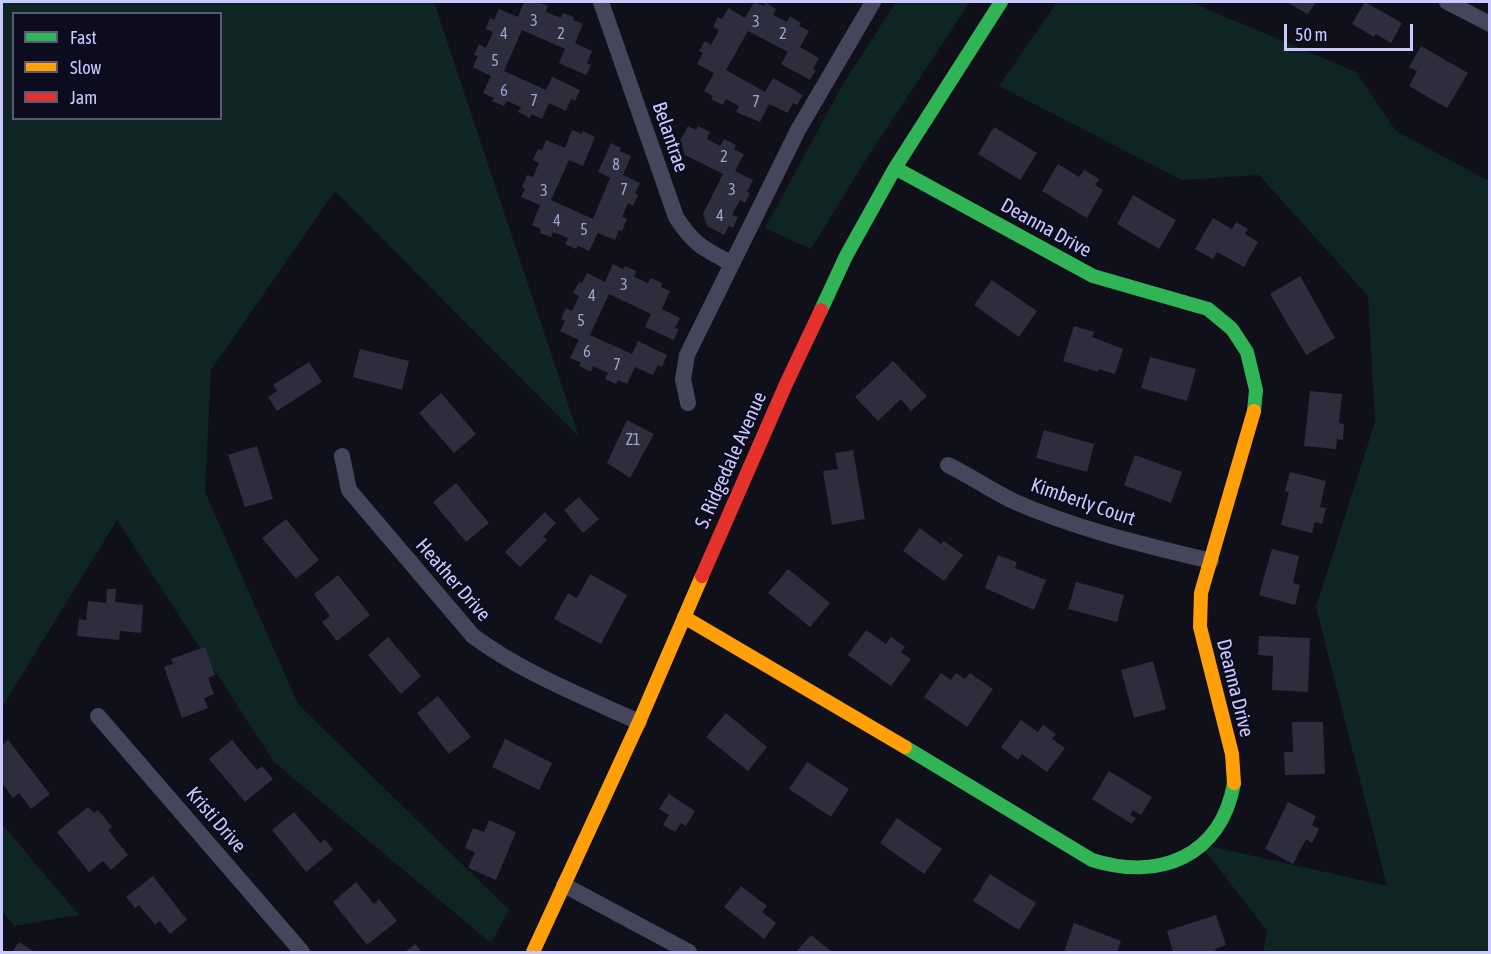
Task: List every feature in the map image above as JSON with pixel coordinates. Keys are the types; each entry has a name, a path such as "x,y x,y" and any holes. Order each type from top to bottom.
{"street":[{"name":"Belantrae","path":"601,2 676,217 701,247 731,263"},
{"path":"688,403 683,379 687,355 798,130 873,2"},
{"name":"S. Ridgedale Avenue","path":"533,952 639,722 786,384 846,256 895,168 1001,2"},
{"path":"1447,2 1490,24"},
{"name":"Deanna Drive","path":"684,617 864,722 1092,860 1111,867 1130,870 1149,869 1169,864 1186,856 1205,842 1218,827 1227,810 1232,795 1234,766 1200,627 1202,593 1254,410 1253,371 1247,352 1232,329 1202,306 1093,276 895,168"},
{"name":"Heather Drive","path":"342,456 349,490 473,636 498,655 639,722"},
{"name":"Kimberly Court","path":"948,465 1012,500 1058,518 1121,539 1211,561"},
{"name":"Kristi Drive","path":"98,716 302,952"},
{"path":"564,885 689,952"}],"green space":[{"path":"2,2 434,2 579,437 335,191 211,370 205,492 298,704 509,910 491,943 274,762 117,520 2,707"},
{"path":"896,2 970,2 870,153 811,249 765,228 843,84"},
{"path":"1057,2 1190,2 1356,72 1396,131 1489,181 1489,952 1263,952 1267,931 1200,844 1387,886 1316,607 1375,422 1368,296 1259,175 1182,180 999,86"},
{"path":"2,824 79,915 14,926 2,910"}],"building":[{"path":"524,2 538,2 548,6 546,12 561,18 563,13 574,17 573,20 583,24 575,43 592,51 587,63 591,65 586,75 559,63 565,49 522,30 504,71 546,90 552,77 580,90 575,101 571,99 566,111 549,103 542,119 531,114 530,118 518,112 521,107 507,101 504,106 492,101 494,98 483,93 491,76 473,67 478,56 474,55 479,44 486,48 493,32 486,29 490,18 494,20 499,9 518,17"},
{"path":"754,2 764,6 766,3 776,9 773,15 787,22 790,16 801,23 799,26 809,31 800,47 819,58 810,80 781,64 788,52 748,31 726,70 765,92 773,78 803,95 797,105 793,103 788,113 769,104 760,122 736,112 739,106 726,99 723,105 711,99 713,96 704,91 714,73 697,64 703,53 699,51 705,41 711,45 719,30 713,27 718,17 722,19 728,8 745,18"},
{"path":"1286,2 1316,2 1308,14"},
{"path":"1365,2 1402,23 1391,43 1376,34 1374,37 1352,24"},
{"path":"1421,46 1468,73 1447,108 1409,86 1417,71 1409,67"},
{"path":"688,126 696,130 698,126 710,132 707,139 720,146 724,139 736,145 734,149 744,154 735,171 753,180 745,203 740,200 732,215 738,217 733,228 729,226 724,235 707,226 703,214 723,174 685,155 680,141"},
{"path":"994,127 1037,153 1020,180 978,154"},
{"path":"572,130 582,134 583,131 595,137 583,166 569,160 551,200 593,219 610,178 598,172 611,143 621,148 620,151 631,156 623,175 640,183 635,193 638,195 633,206 628,203 622,217 627,219 622,231 619,230 615,240 598,233 589,251 565,244 568,238 553,232 551,237 540,233 541,229 532,225 540,205 521,197 527,175 533,177 539,163 533,160 538,149 542,150 546,140 565,148"},
{"path":"1058,164 1079,177 1084,170 1099,179 1095,185 1103,190 1087,218 1042,191"},
{"path":"1133,195 1176,220 1159,249 1117,224"},
{"path":"1213,218 1232,229 1236,222 1248,229 1245,234 1258,242 1244,267 1217,252 1213,259 1195,249"},
{"path":"613,264 623,269 625,266 636,271 634,277 648,283 651,278 662,283 661,287 670,291 662,309 680,318 675,328 679,329 674,340 645,327 651,314 609,294 590,335 632,354 638,341 667,355 662,367 658,365 653,375 635,367 627,384 618,380 616,384 605,379 608,373 593,366 591,372 579,366 581,363 570,358 579,340 560,331 565,321 561,319 566,308 572,311 579,296 573,293 579,282 582,283 587,273 605,282"},
{"path":"1300,276 1335,338 1306,355 1270,294"},
{"path":"992,280 1037,311 1019,337 974,305"},
{"path":"1074,326 1094,332 1092,337 1123,349 1115,374 1099,369 1098,372 1063,361"},
{"path":"360,349 409,361 402,390 353,377"},
{"path":"1150,357 1196,369 1187,401 1141,388"},
{"path":"893,361 927,396 911,411 901,399 878,421 855,397"},
{"path":"309,362 322,382 277,411 268,397 277,391 273,385"},
{"path":"1310,391 1342,394 1339,423 1344,424 1343,440 1337,439 1336,449 1304,446"},
{"path":"441,393 476,434 454,453 419,413"},
{"path":"627,420 654,434 630,478 607,463"},
{"path":"1044,430 1094,444 1087,472 1036,458"},
{"path":"257,446 273,499 245,507 228,455"},
{"path":"853,450 865,519 832,525 823,471 838,469 835,453"},
{"path":"1135,455 1182,472 1171,503 1124,485"},
{"path":"1290,472 1326,481 1320,507 1326,508 1322,524 1315,522 1312,533 1281,525 1289,492 1285,491"},
{"path":"456,483 489,523 466,542 433,502"},
{"path":"579,497 599,519 583,533 564,510"},
{"path":"545,512 556,523 543,537 547,540 520,567 505,552"},
{"path":"286,519 319,560 296,579 262,538"},
{"path":"920,528 941,544 944,541 963,555 944,581 903,551"},
{"path":"1272,549 1299,556 1293,583 1300,585 1295,605 1259,595"},
{"path":"998,555 1017,562 1015,568 1046,580 1034,610 985,588"},
{"path":"788,569 830,603 810,627 768,593"},
{"path":"590,574 627,595 601,644 554,619 568,593 577,598"},
{"path":"338,575 370,615 337,641 322,622 330,616 314,594"},
{"path":"1076,582 1124,595 1117,622 1068,609"},
{"path":"107,589 116,589 115,602 143,605 141,633 120,631 119,640 77,636 79,619 86,620 88,601 106,603"},
{"path":"866,630 886,644 891,637 905,647 901,652 911,659 891,686 848,655"},
{"path":"1259,636 1310,638 1308,692 1272,690 1273,656 1258,655"},
{"path":"388,637 421,676 401,694 368,655"},
{"path":"205,647 215,675 208,678 214,694 204,698 208,708 182,718 164,667 173,664 171,659"},
{"path":"1153,661 1166,709 1134,718 1121,670"},
{"path":"941,673 951,680 956,673 965,679 970,673 993,689 967,727 924,697"},
{"path":"438,696 471,737 449,754 417,713"},
{"path":"726,713 767,747 748,771 706,737"},
{"path":"1021,720 1038,732 1043,725 1056,734 1052,739 1065,748 1047,772 1022,754 1018,760 1001,747"},
{"path":"1292,722 1323,722 1325,774 1285,775 1284,752 1293,752"},
{"path":"505,739 552,763 539,790 492,767"},
{"path":"8,740 50,794 31,809 19,793 13,798 2,783 2,746"},
{"path":"232,740 257,770 262,766 273,779 245,802 209,759"},
{"path":"807,762 849,789 831,817 789,789"},
{"path":"1109,771 1152,797 1141,815 1133,810 1130,815 1136,818 1132,824 1092,799"},
{"path":"669,794 695,811 686,826 681,823 675,832 663,825 669,815 659,809"},
{"path":"1288,802 1316,816 1312,825 1319,829 1312,843 1306,839 1293,864 1265,849"},
{"path":"88,807 94,813 98,810 112,827 108,830 128,855 111,870 103,861 89,872 57,832"},
{"path":"294,812 320,843 325,839 333,850 306,872 272,830"},
{"path":"897,818 942,849 924,874 880,843"},
{"path":"489,820 516,832 496,880 468,868 475,852 465,848 473,828 484,832"},
{"path":"990,874 1036,903 1019,930 973,901"},
{"path":"153,876 187,920 170,934 160,921 155,925 139,905 135,908 126,897"},
{"path":"356,882 374,904 379,899 397,921 367,945 333,902"},
{"path":"741,886 767,906 762,912 776,923 764,939 724,907"},
{"path":"1216,915 1226,945 1215,949 1216,952 1173,952 1167,931"},
{"path":"1074,923 1121,941 1117,952 1064,952"},
{"path":"811,935 832,952 796,952"},
{"path":"19,942 35,952 12,952"},
{"path":"415,944 422,952 405,952"}],"traffic: fast":[{"path":"821,310 846,256 895,168 1001,2"},
{"path":"895,168 1093,276 1208,309 1232,329 1247,352 1256,390 1254,411"},
{"path":"905,747 1092,860 1117,866 1141,867 1163,864 1183,857 1201,845 1216,829 1227,808 1234,783"}],"traffic: slow":[{"path":"1234,783 1232,754 1200,627 1201,593 1254,411"},
{"path":"533,952 639,722 702,576"},
{"path":"684,617 905,747"}],"traffic: jam":[{"path":"702,576 821,310"}]}
